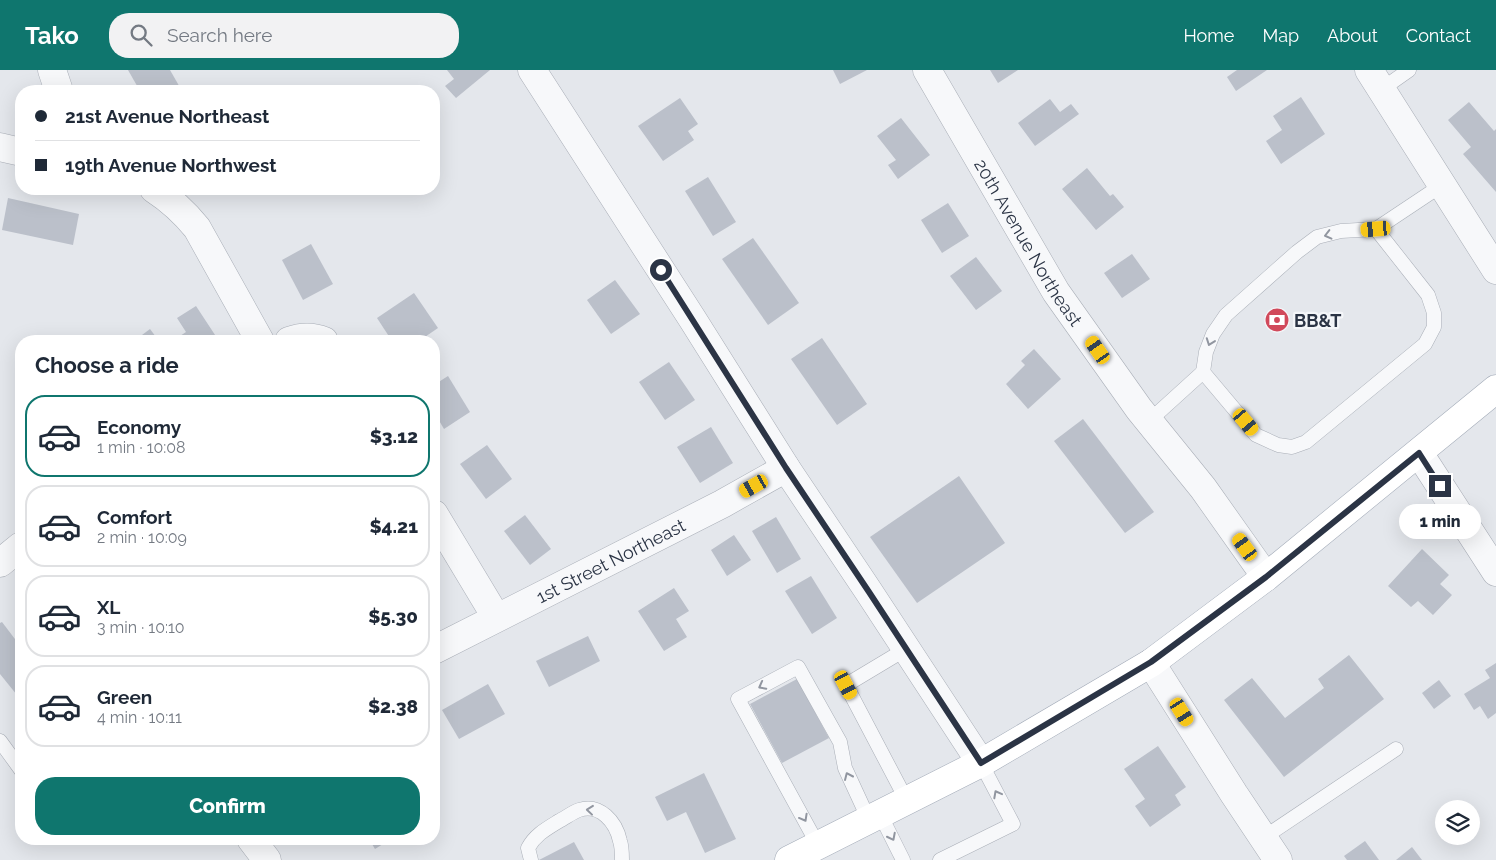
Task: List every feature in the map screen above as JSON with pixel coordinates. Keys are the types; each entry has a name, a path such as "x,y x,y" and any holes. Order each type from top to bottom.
{"main road":[{"path":"800,855 981,763 1151,662 1266,577 1496,389"}],"street":[{"path":"52,70 58,85"},
{"path":"532,70 786,468 981,763"},
{"name":"20th Avenue Northeast","path":"927,70 1056,292 1149,421 1203,488 1266,577"},
{"path":"1375,80 1495,268"},
{"path":"0,147 15,151"},
{"path":"163,195 174,202 198,228 257,335"},
{"path":"1419,453 1496,572"},
{"name":"1st Street Northeast","path":"440,647 722,504 786,468"},
{"path":"440,524 496,617"},
{"path":"0,563 15,551"},
{"path":"1151,662 1271,849"},
{"path":"256,845 267,860"}],"lane":[{"path":"1375,80 1410,70"},
{"path":"1149,421 1203,372 1206,352 1213,334 1226,315 1297,252 1317,237 1341,231 1376,229 1442,185"},
{"path":"1203,372 1256,435 1278,445 1292,447 1306,442 1425,344 1434,327 1434,313 1428,295 1376,229"},
{"path":"906,649 846,685 907,801"},
{"path":"800,855 738,699 798,667 840,742 845,768 874,817 904,860"},
{"path":"0,741 15,762"},
{"path":"1271,849 1396,749"},
{"path":"940,860 1013,824 981,763"},
{"path":"531,860 528,848 533,838 580,810 594,809 606,815 612,824 620,840 622,860"}],"building":[{"path":"128,70 170,70 179,85 137,85"},
{"path":"447,70 490,70 456,98 445,86 454,79"},
{"path":"833,70 867,70 840,84"},
{"path":"990,70 1018,70 998,83"},
{"path":"1237,70 1267,70 1236,91 1227,77"},
{"path":"1301,97 1325,134 1281,164 1266,141 1282,130 1273,116"},
{"path":"680,98 698,124 688,131 694,140 663,161 638,126"},
{"path":"1050,99 1060,112 1071,104 1079,114 1035,146 1018,123"},
{"path":"1469,102 1494,131 1496,129 1496,192 1463,154 1471,147 1448,120"},
{"path":"901,118 930,155 898,179 888,165 896,160 877,136"},
{"path":"1087,168 1110,196 1113,194 1124,207 1096,230 1062,189"},
{"path":"708,177 736,222 713,236 685,191"},
{"path":"8,198 79,214 73,245 2,230"},
{"path":"948,203 969,236 942,253 921,220"},
{"path":"753,238 799,303 768,325 722,259"},
{"path":"311,244 333,284 303,300 282,260"},
{"path":"1132,254 1150,279 1122,298 1104,273"},
{"path":"976,257 1002,291 976,310 950,276"},
{"path":"615,280 640,314 611,334 587,300"},
{"path":"414,293 438,328 428,335 388,335 377,318"},
{"path":"196,306 215,335 182,335 186,332 177,318"},
{"path":"150,329 154,335 142,335"},
{"path":"822,338 867,404 837,425 791,359"},
{"path":"1034,349 1061,379 1028,409 1006,384 1025,365 1021,361"},
{"path":"669,362 695,400 665,420 639,382"},
{"path":"448,376 470,412 444,429 440,422 440,381"},
{"path":"1083,419 1154,512 1125,533 1054,441"},
{"path":"711,427 733,463 700,483 677,447"},
{"path":"487,445 512,479 486,499 460,464"},
{"path":"959,476 1005,543 917,603 870,537"},
{"path":"525,515 551,549 530,565 504,531"},
{"path":"776,517 801,559 777,573 752,531"},
{"path":"734,535 751,560 727,576 711,550"},
{"path":"1422,549 1449,575 1440,584 1452,595 1433,615 1418,601 1411,607 1388,586"},
{"path":"811,576 837,618 812,634 785,591"},
{"path":"674,588 689,611 676,619 687,637 664,651 638,611"},
{"path":"2,622 15,639 15,693 0,674 0,623"},
{"path":"588,636 600,661 549,687 536,661"},
{"path":"1349,655 1384,699 1284,777 1224,700 1252,678 1285,718 1324,688 1318,679"},
{"path":"1496,663 1496,713 1488,719 1480,706 1474,710 1464,694 1490,678 1485,670"},
{"path":"797,679 829,738 782,763 750,704"},
{"path":"1439,680 1451,696 1434,709 1422,693"},
{"path":"488,684 505,714 459,739 442,710"},
{"path":"1158,746 1186,787 1175,795 1181,805 1150,827 1135,806 1145,799 1124,769"},
{"path":"704,773 736,839 705,853 686,812 667,821 655,797"},
{"path":"1365,841 1379,860 1347,860 1344,856"},
{"path":"574,842 584,860 539,860"},
{"path":"373,845 381,845 375,849"},
{"path":"1412,847 1422,860 1396,860"}],"place":[{"name":"BB&T","path":"1277,320"}],"route":[{"path":"661,270 786,468 981,763 1151,662 1266,577 1419,453 1440,486"}]}
